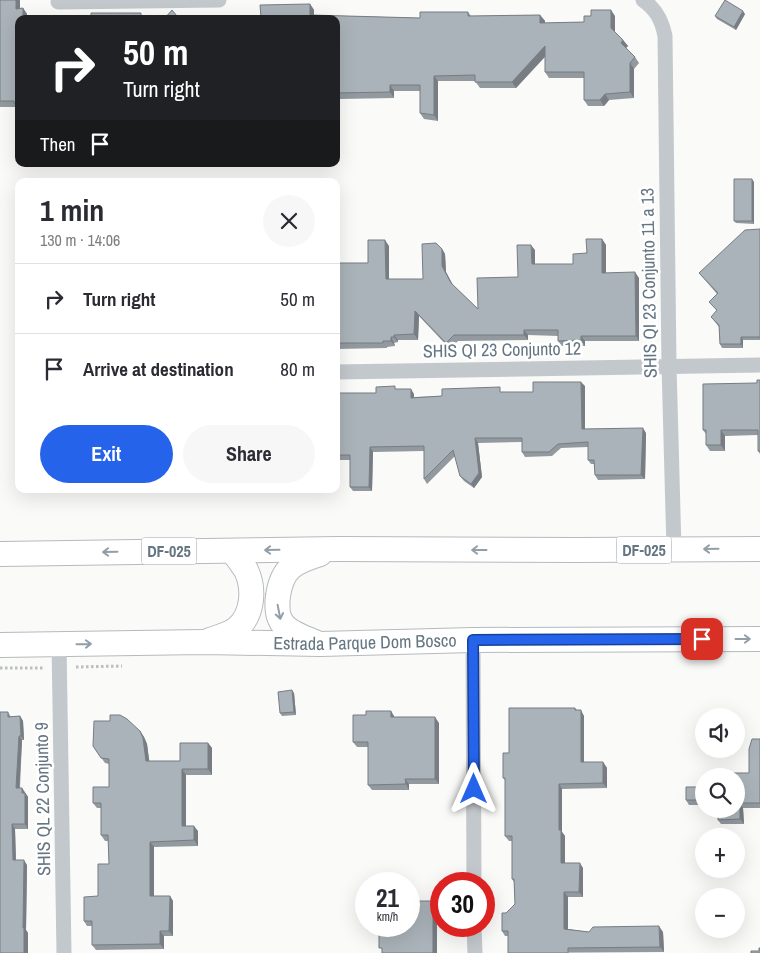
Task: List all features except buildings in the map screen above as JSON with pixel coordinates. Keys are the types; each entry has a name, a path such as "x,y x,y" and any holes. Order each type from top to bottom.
{"main road":[{"name":"DF-025","path":"0,554 339,549 760,549"},
{"path":"320,644 289,630 280,620 277,600 280,583 286,570 298,562 339,549"},
{"path":"204,642 235,630 245,620 251,601 251,584 246,571 232,551"},
{"name":"Estrada Parque Dom Bosco","path":"0,645 204,642 320,644 473,640 760,639"}],"street":[{"path":"58,2 219,0"},
{"name":"SHIS QI 23 Conjunto 11 a 13","path":"643,0 653,7 663,25 665,51 669,365 674,550"},
{"name":"SHIS QI 23 Conjunto 12","path":"340,372 760,364"},
{"path":"473,640 474,872"},
{"name":"SHIS QL 22 Conjunto 9","path":"59,644 64,953"},
{"path":"474,937 475,953"}],"route":[{"path":"474,789 473,640 702,639"}]}
